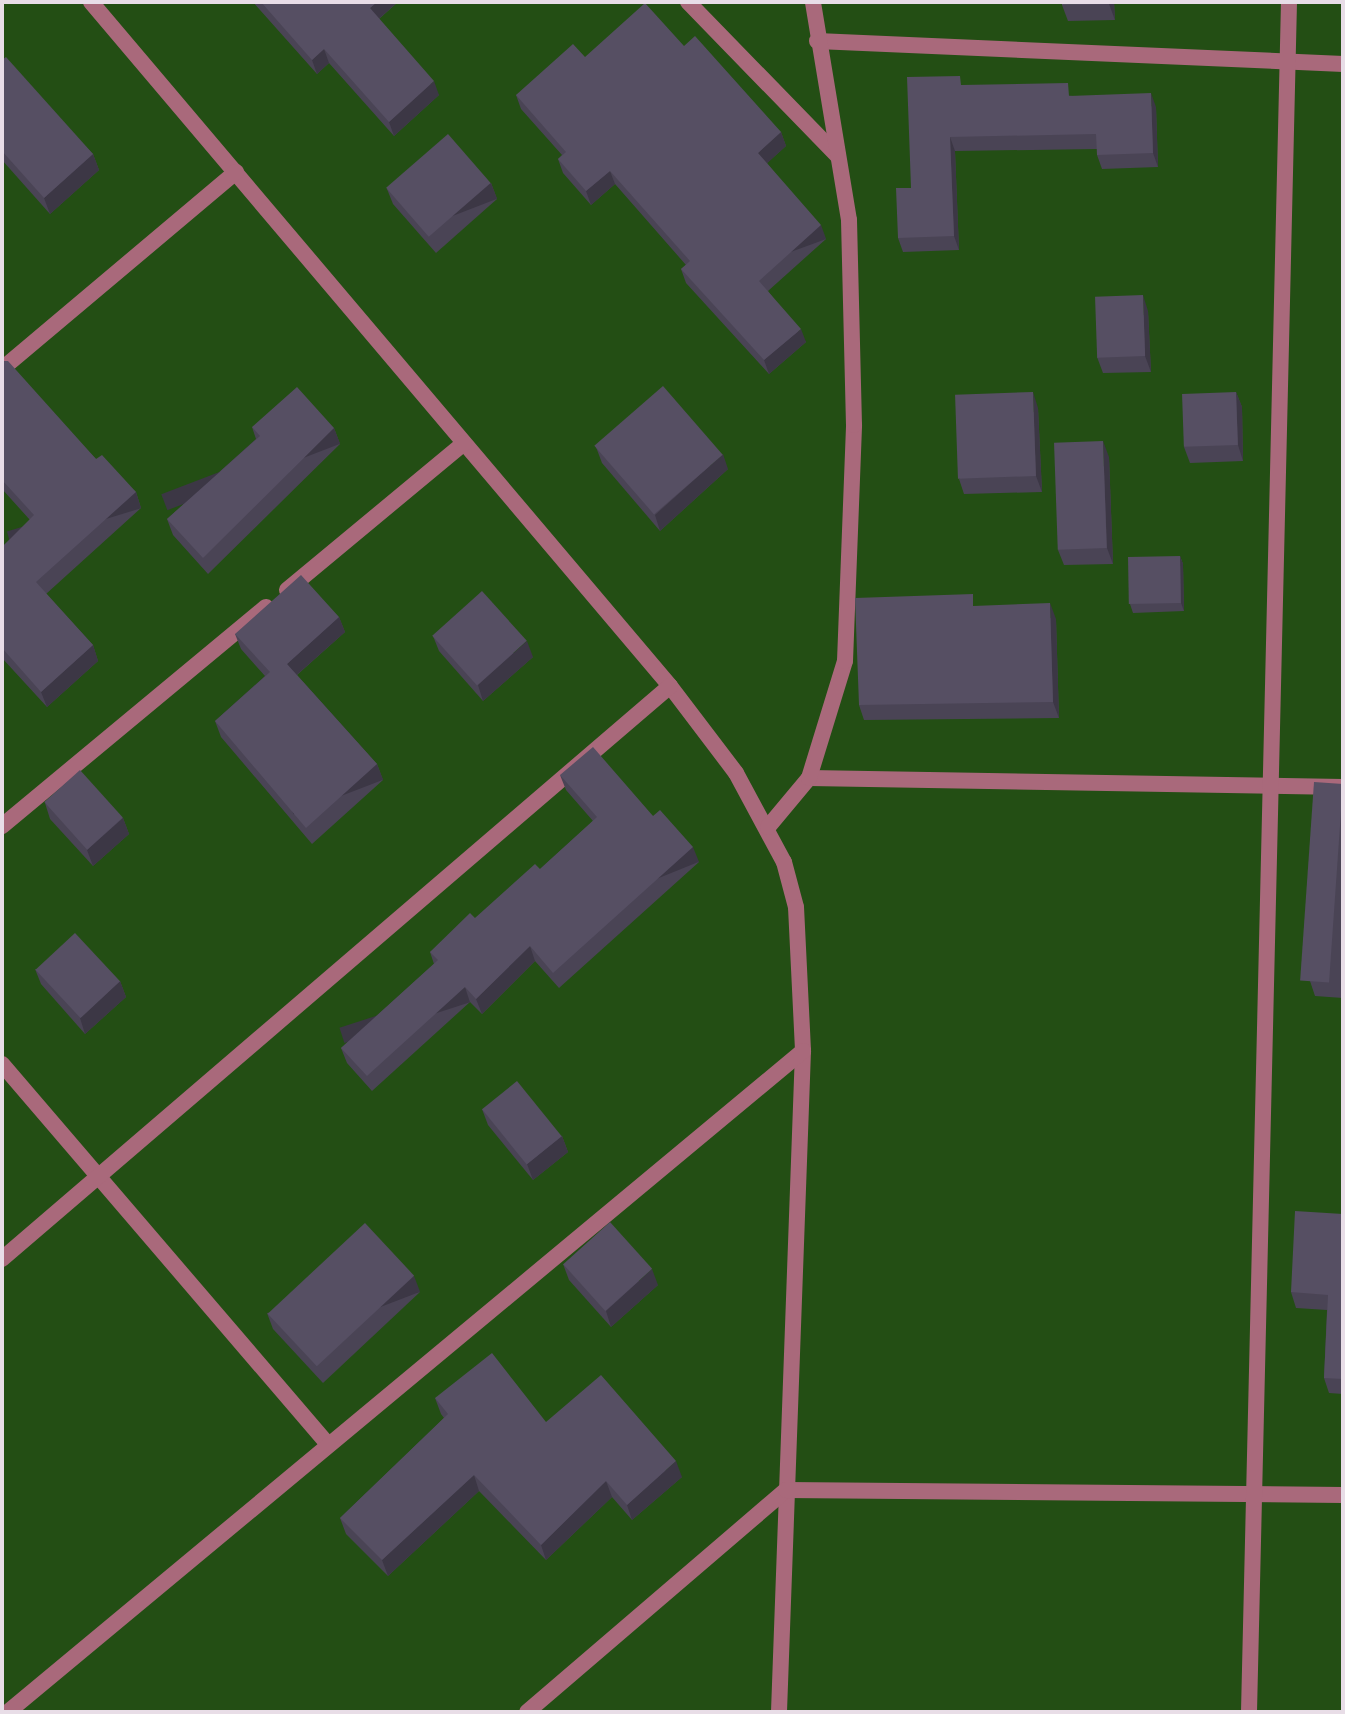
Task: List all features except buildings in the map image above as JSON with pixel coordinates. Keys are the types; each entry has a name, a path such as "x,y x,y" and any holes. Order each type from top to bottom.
{"street":[{"path":"91,2 670,686 768,827 796,907 803,1051 779,1712"},
{"path":"688,2 839,157"},
{"path":"768,827 809,778 845,661 854,425 849,220 817,41 813,2"},
{"path":"1249,1712 1275,785 1289,2"},
{"path":"817,41 1343,64"},
{"path":"2,369 236,172"},
{"path":"2,826 464,443"},
{"path":"2,1259 95,1172 670,686"},
{"path":"809,778 1343,787"},
{"path":"8,1712 325,1441 803,1051"},
{"path":"2,1064 325,1441"},
{"path":"527,1712 786,1490 1343,1495"}],"green space":[{"path":"2,2 1343,2 1343,1712 2,1712"}]}
